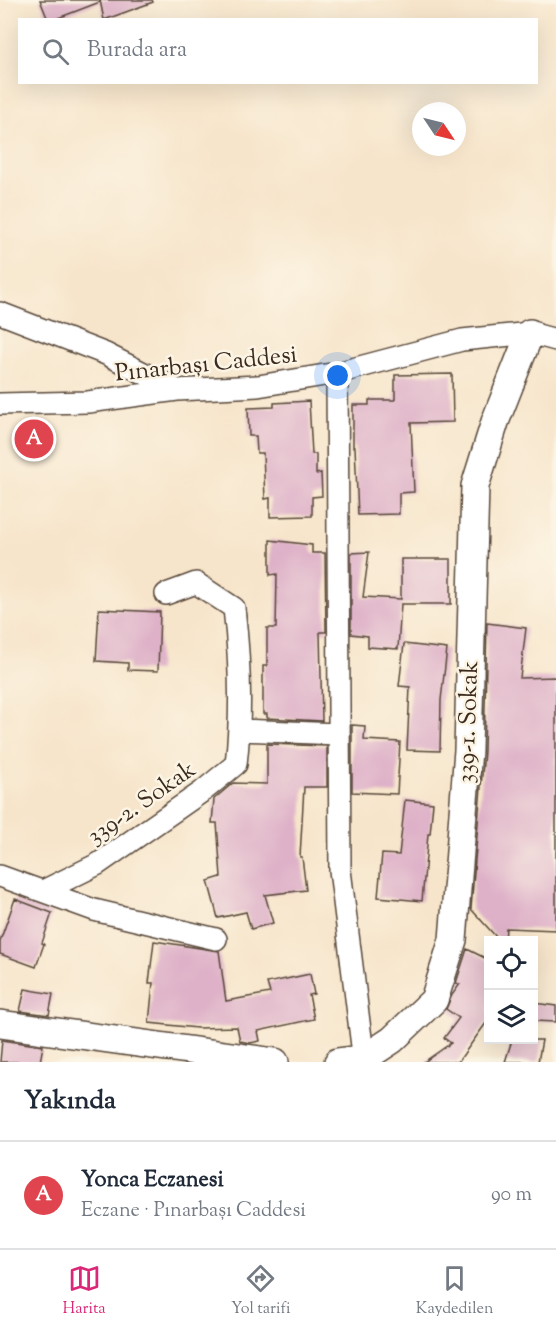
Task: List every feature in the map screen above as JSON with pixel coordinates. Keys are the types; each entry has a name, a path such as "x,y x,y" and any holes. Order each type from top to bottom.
{"street":[{"path":"0,313 106,354 177,390"},
{"name":"Pınarbaşı Caddesi","path":"0,404 88,402 177,390 258,386 337,373 462,340 530,333 556,340"},
{"name":"339-1. Sokak","path":"355,1061 392,1040 434,1000 453,940 468,750 475,486 495,422 530,333"},
{"path":"337,373 339,870 355,1061"},
{"name":"339-2. Sokak","path":"43,891 98,864 203,791 236,764 240,730 239,649 234,608 195,583 166,594"},
{"path":"240,730 338,734"},
{"path":"0,876 94,910 216,939"},
{"path":"0,1024 275,1062"}],"building":[{"path":"40,0 100,0 100,2 58,18 47,18"},
{"path":"100,0 152,0 153,2 109,18 104,18"},
{"path":"452,374 453,422 411,423 414,492 399,493 399,514 358,515 355,447 353,447 353,405 369,405 369,400 395,400 395,375"},
{"path":"309,401 312,454 316,454 316,474 321,473 322,496 312,497 312,516 270,517 270,498 265,499 263,453 257,453 256,436 249,436 248,408 274,407 274,403"},
{"path":"270,540 312,545 312,553 325,553 326,632 320,632 322,721 267,718 267,714 263,714 263,666 267,666 267,628 276,628 277,574 270,575"},
{"path":"369,552 363,597 401,599 401,559 451,559 451,604 401,604 398,649 368,647 368,636 351,634 351,553"},
{"path":"99,609 160,612 158,671 128,670 128,663 96,661"},
{"path":"487,623 526,628 520,678 556,677 556,930 506,928 505,936 495,936 471,909 484,751"},
{"path":"404,644 447,649 441,700 440,751 407,750 410,687 399,686"},
{"path":"352,725 365,726 364,740 400,742 397,794 352,792"},
{"path":"267,744 327,746 327,787 304,787 300,857 302,857 306,890 265,895 273,923 251,929 246,912 218,918 208,881 221,877 217,823 212,823 214,799 233,783 267,784"},
{"path":"405,800 433,803 422,901 378,897 382,854 399,855"},
{"path":"15,899 52,913 36,967 0,954 0,941"},
{"path":"154,941 219,951 226,1001 270,993 267,983 310,974 314,994 309,995 314,1019 258,1031 260,1041 250,1043 240,1041 237,1027 197,1028 149,1023 153,983 149,983"},
{"path":"467,949 484,958 484,1026 458,1062 424,1062 451,1043 444,1038 459,1018 446,1009 460,984 456,983"},
{"path":"25,989 53,994 49,1015 20,1011"},
{"path":"538,1004 556,1006 556,1022 538,1021"},
{"path":"2,1040 43,1046 40,1062 0,1062"},
{"path":"538,1040 542,1040 538,1062 505,1062 511,1044 538,1044"}],"place":[{"name":"Yonca Eczanesi","path":"34,439"}]}
